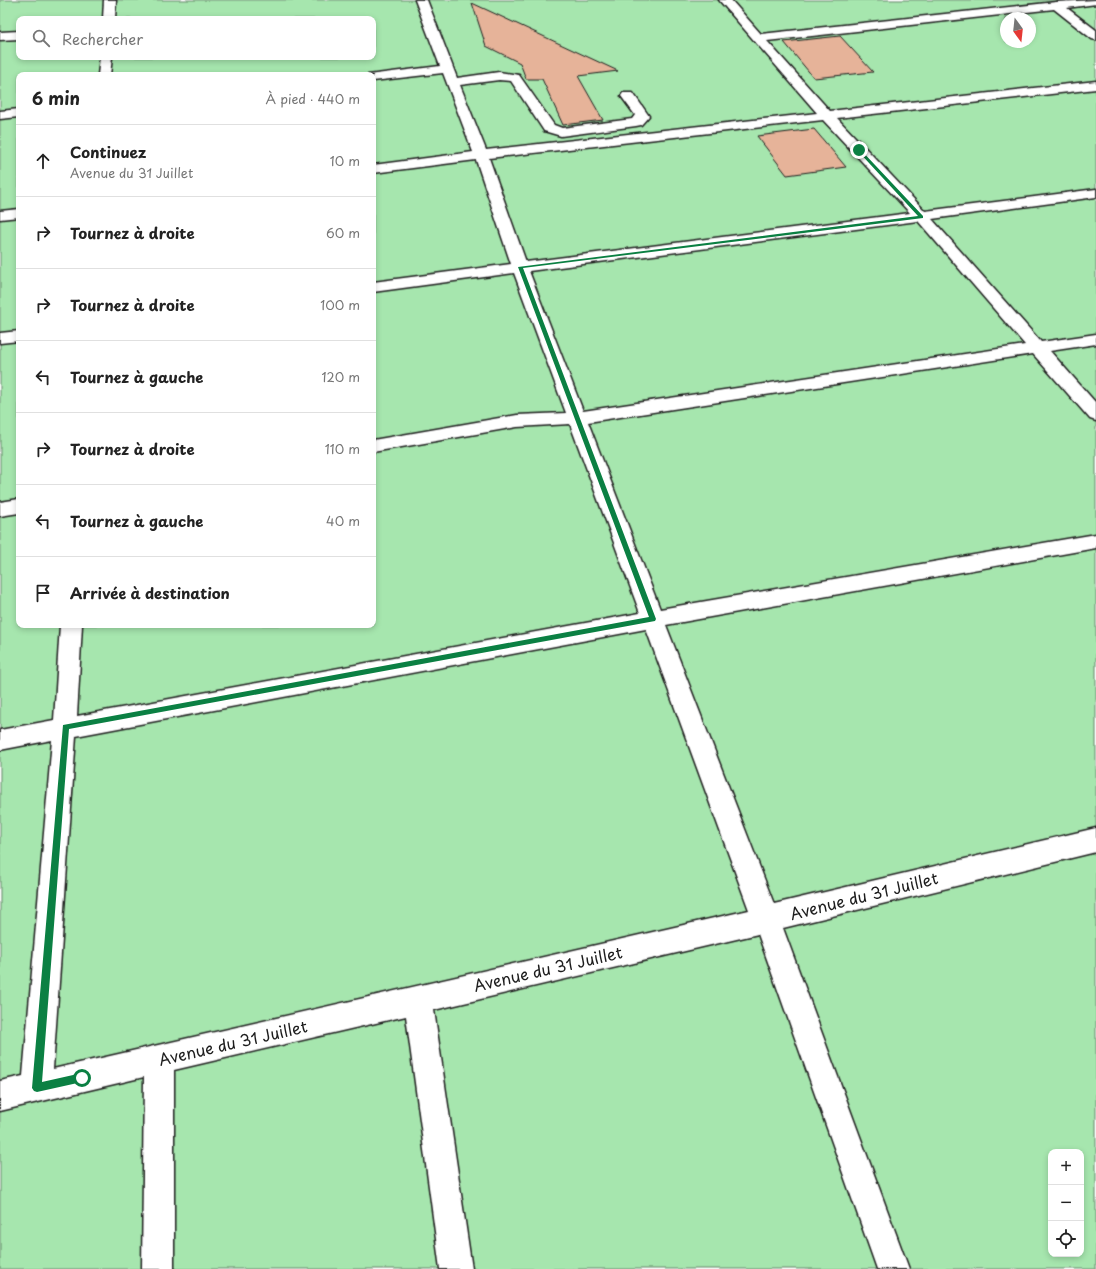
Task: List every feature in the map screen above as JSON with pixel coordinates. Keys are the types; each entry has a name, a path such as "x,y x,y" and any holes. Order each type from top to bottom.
{"street":[{"path":"109,16 110,0"},
{"path":"421,0 481,155 520,267 766,919 893,1269"},
{"path":"725,0 827,116 922,217 1096,415"},
{"path":"758,38 1096,1"},
{"path":"1056,6 1096,36"},
{"path":"0,36 16,35"},
{"path":"104,72 106,60"},
{"path":"376,77 450,75 499,76 515,78 549,128 561,132 636,122 642,116 628,96"},
{"path":"376,169 481,155 1096,85"},
{"path":"0,115 16,113"},
{"path":"376,287 520,267 922,217 1096,193"},
{"path":"0,215 16,213"},
{"path":"0,338 16,336"},
{"path":"376,445 517,421 577,418 1096,339"},
{"path":"0,509 16,506"},
{"path":"0,740 653,619 1096,540"},
{"path":"37,1088 72,628"},
{"name":"Avenue du 31 Juillet","path":"0,1096 159,1061 1096,840"},
{"path":"418,999 456,1269"},
{"path":"158,1269 159,1061"}],"green space":[{"path":"0,0 1096,0 1096,1269 0,1269"}],"building":[{"path":"472,3 618,71 578,76 603,120 563,125 542,79 526,79 520,63 486,46"},
{"path":"840,36 873,72 814,78 784,42"},
{"path":"814,129 846,167 787,175 757,136"}],"route":[{"path":"82,1078 37,1088 65,727 653,619 520,267 922,217 859,150"}]}
